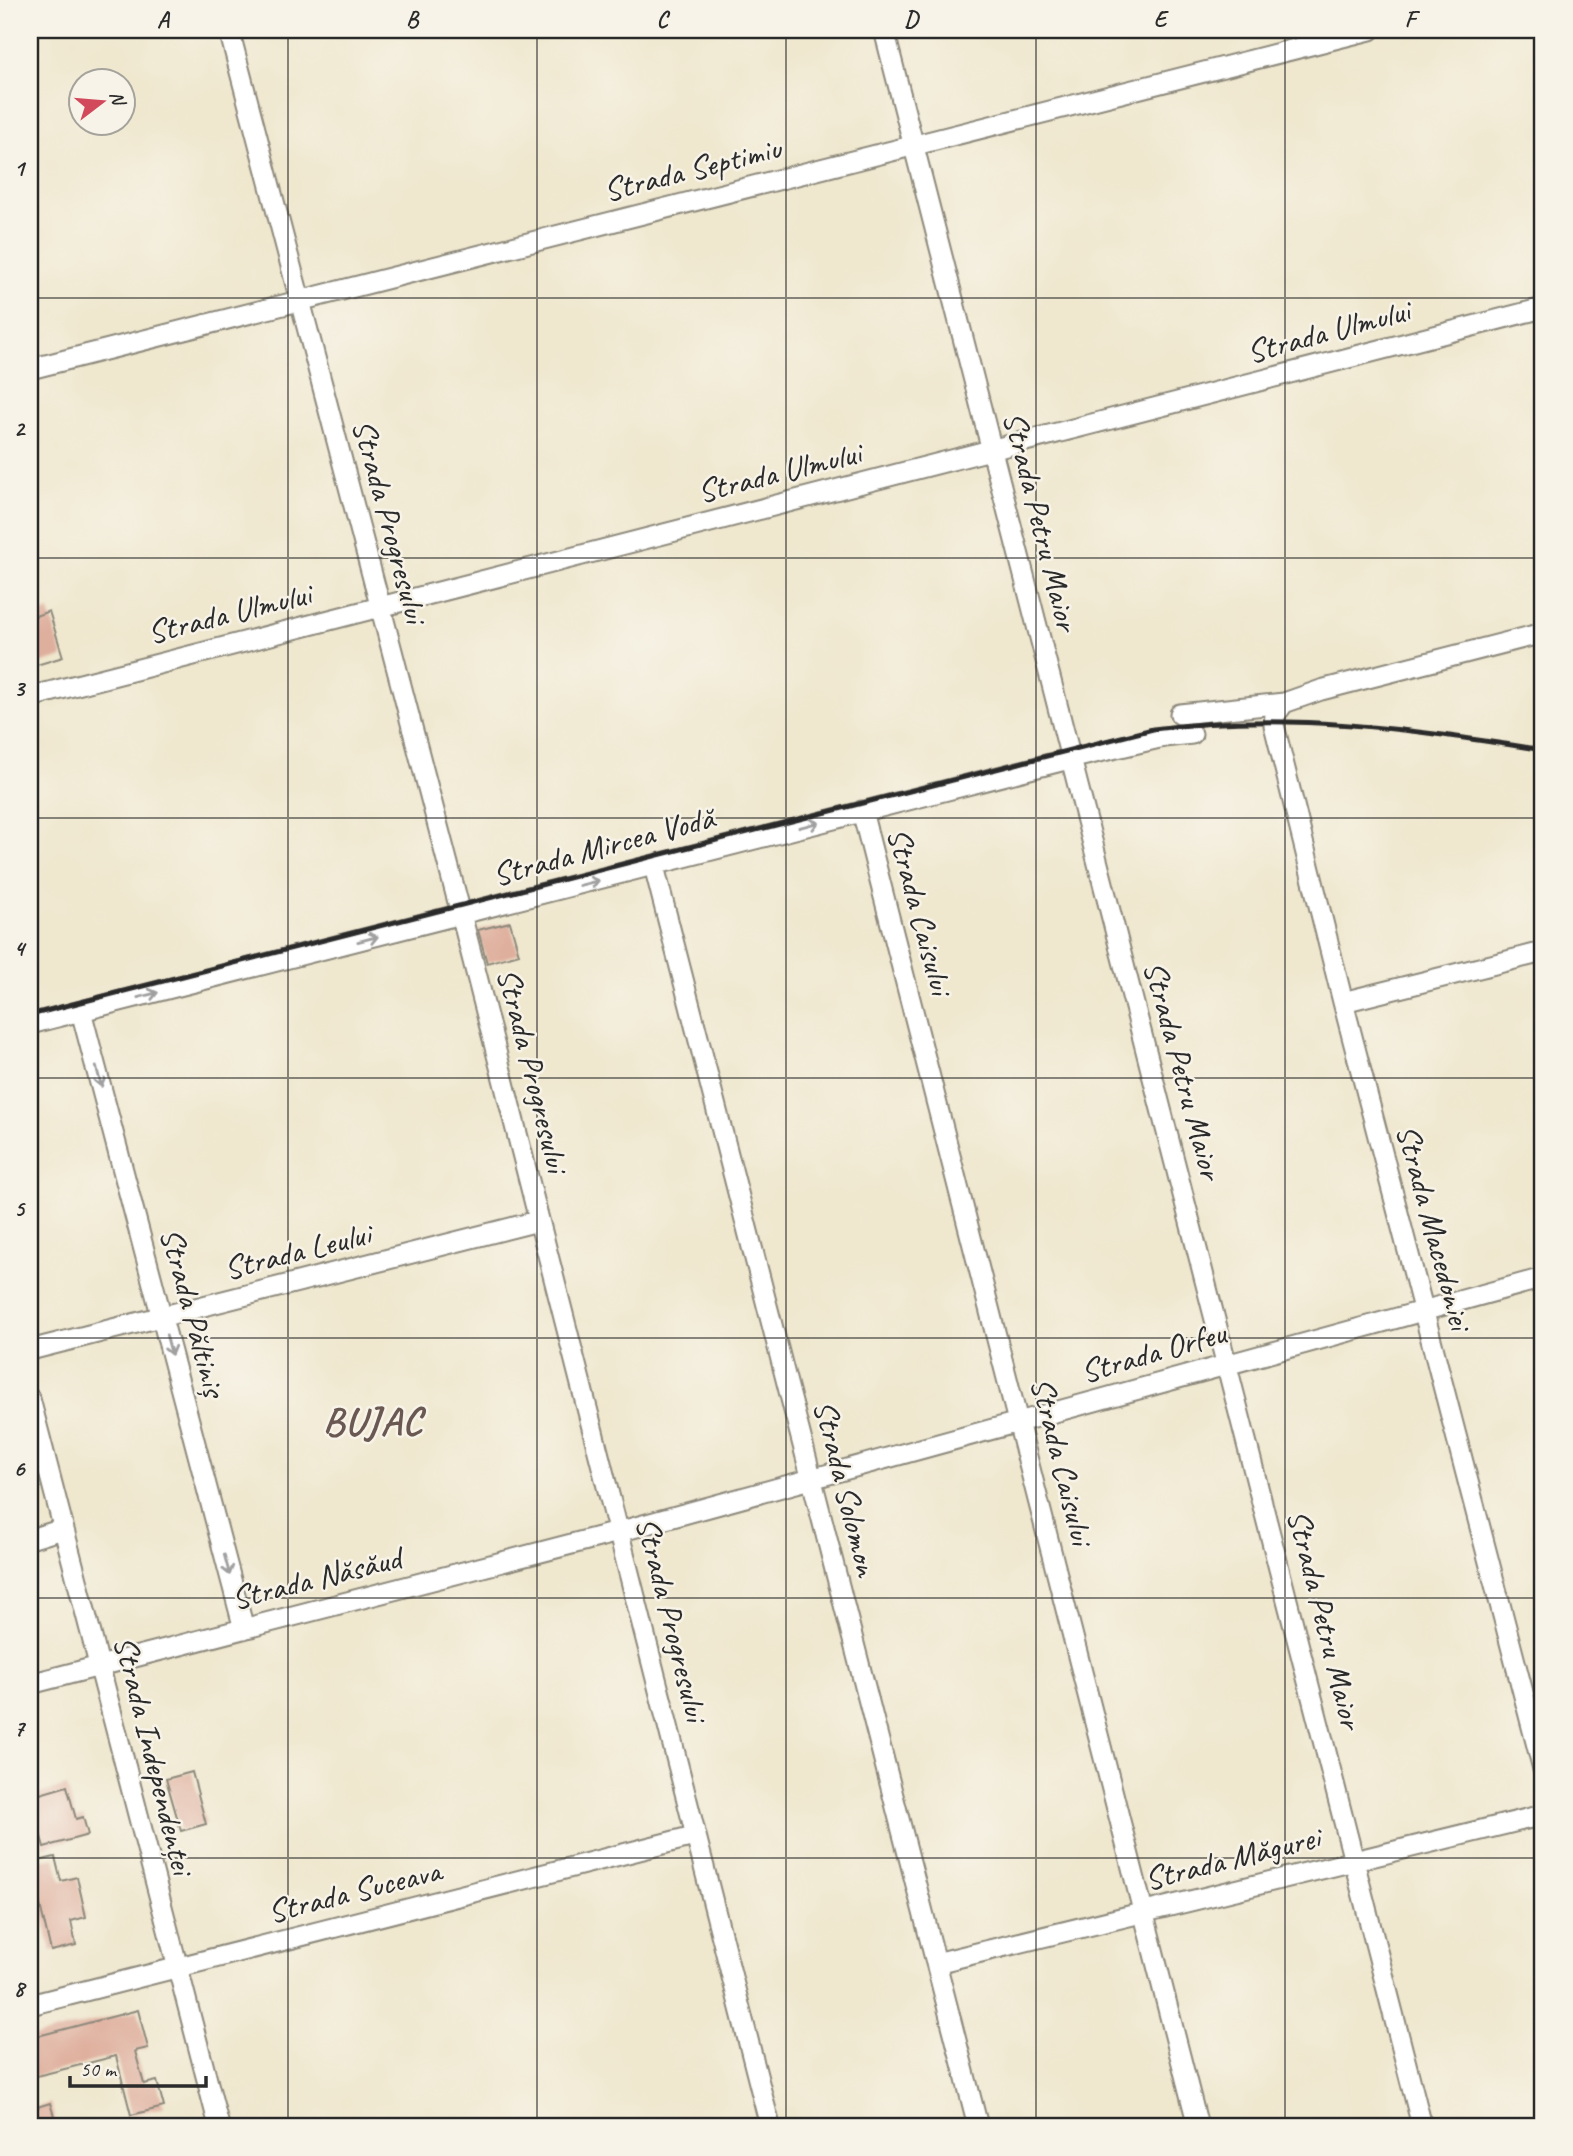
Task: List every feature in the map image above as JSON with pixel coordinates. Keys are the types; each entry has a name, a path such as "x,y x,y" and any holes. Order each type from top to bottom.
{"street":[{"name":"Strada Progresului","path":"229,30 461,916 770,2126"},
{"name":"Strada Petru Maior","path":"884,30 1422,2126"},
{"name":"Strada Septimiu","path":"30,369 1370,30"},
{"name":"Strada Ulmului","path":"30,697 1543,308"},
{"path":"1180,714 1284,703 1321,690 1543,634"},
{"name":"Strada Macedoniei","path":"1284,703 1275,715 1274,725 1343,1002 1543,1769"},
{"name":"Strada Mircea Vodă","path":"30,1024 1069,759 1164,737 1192,734"},
{"name":"Strada Caisului","path":"862,811 1198,2126"},
{"name":"Strada Solomon","path":"653,866 978,2126"},
{"path":"1343,1002 1543,952"},
{"name":"Strada Păltiniș","path":"82,1011 244,1629"},
{"name":"Strada Leului","path":"30,1350 538,1221"},
{"name":"Strada Orfeu","path":"618,1532 1543,1278"},
{"name":"Strada Independenței","path":"30,1399 219,2126"},
{"path":"30,1539 63,1529"},
{"name":"Strada Năsăud","path":"30,1684 618,1532"},
{"name":"Strada Măgurei","path":"936,1963 1543,1815"},
{"name":"Strada Suceava","path":"30,2005 694,1836"}],"building":[{"path":"49,611 63,657 30,667 30,618"},
{"path":"510,922 519,954 487,963 478,930"},
{"path":"192,1772 206,1824 181,1831 166,1779"},
{"path":"67,1786 76,1819 83,1817 88,1835 44,1847 37,1823 30,1825 30,1797"},
{"path":"55,1857 61,1881 77,1877 86,1917 71,1921 76,1945 51,1951 30,1863"},
{"path":"138,2010 148,2048 135,2051 144,2084 157,2081 164,2107 131,2115 116,2056 33,2077 30,2038"},
{"path":"50,2103 57,2126 35,2126 31,2109"}],"railway":[{"path":"30,1015 1153,729 1203,724 1301,722 1397,729 1543,750"}],"district":[{"name":"BUJAC","path":"373,1421"}]}
